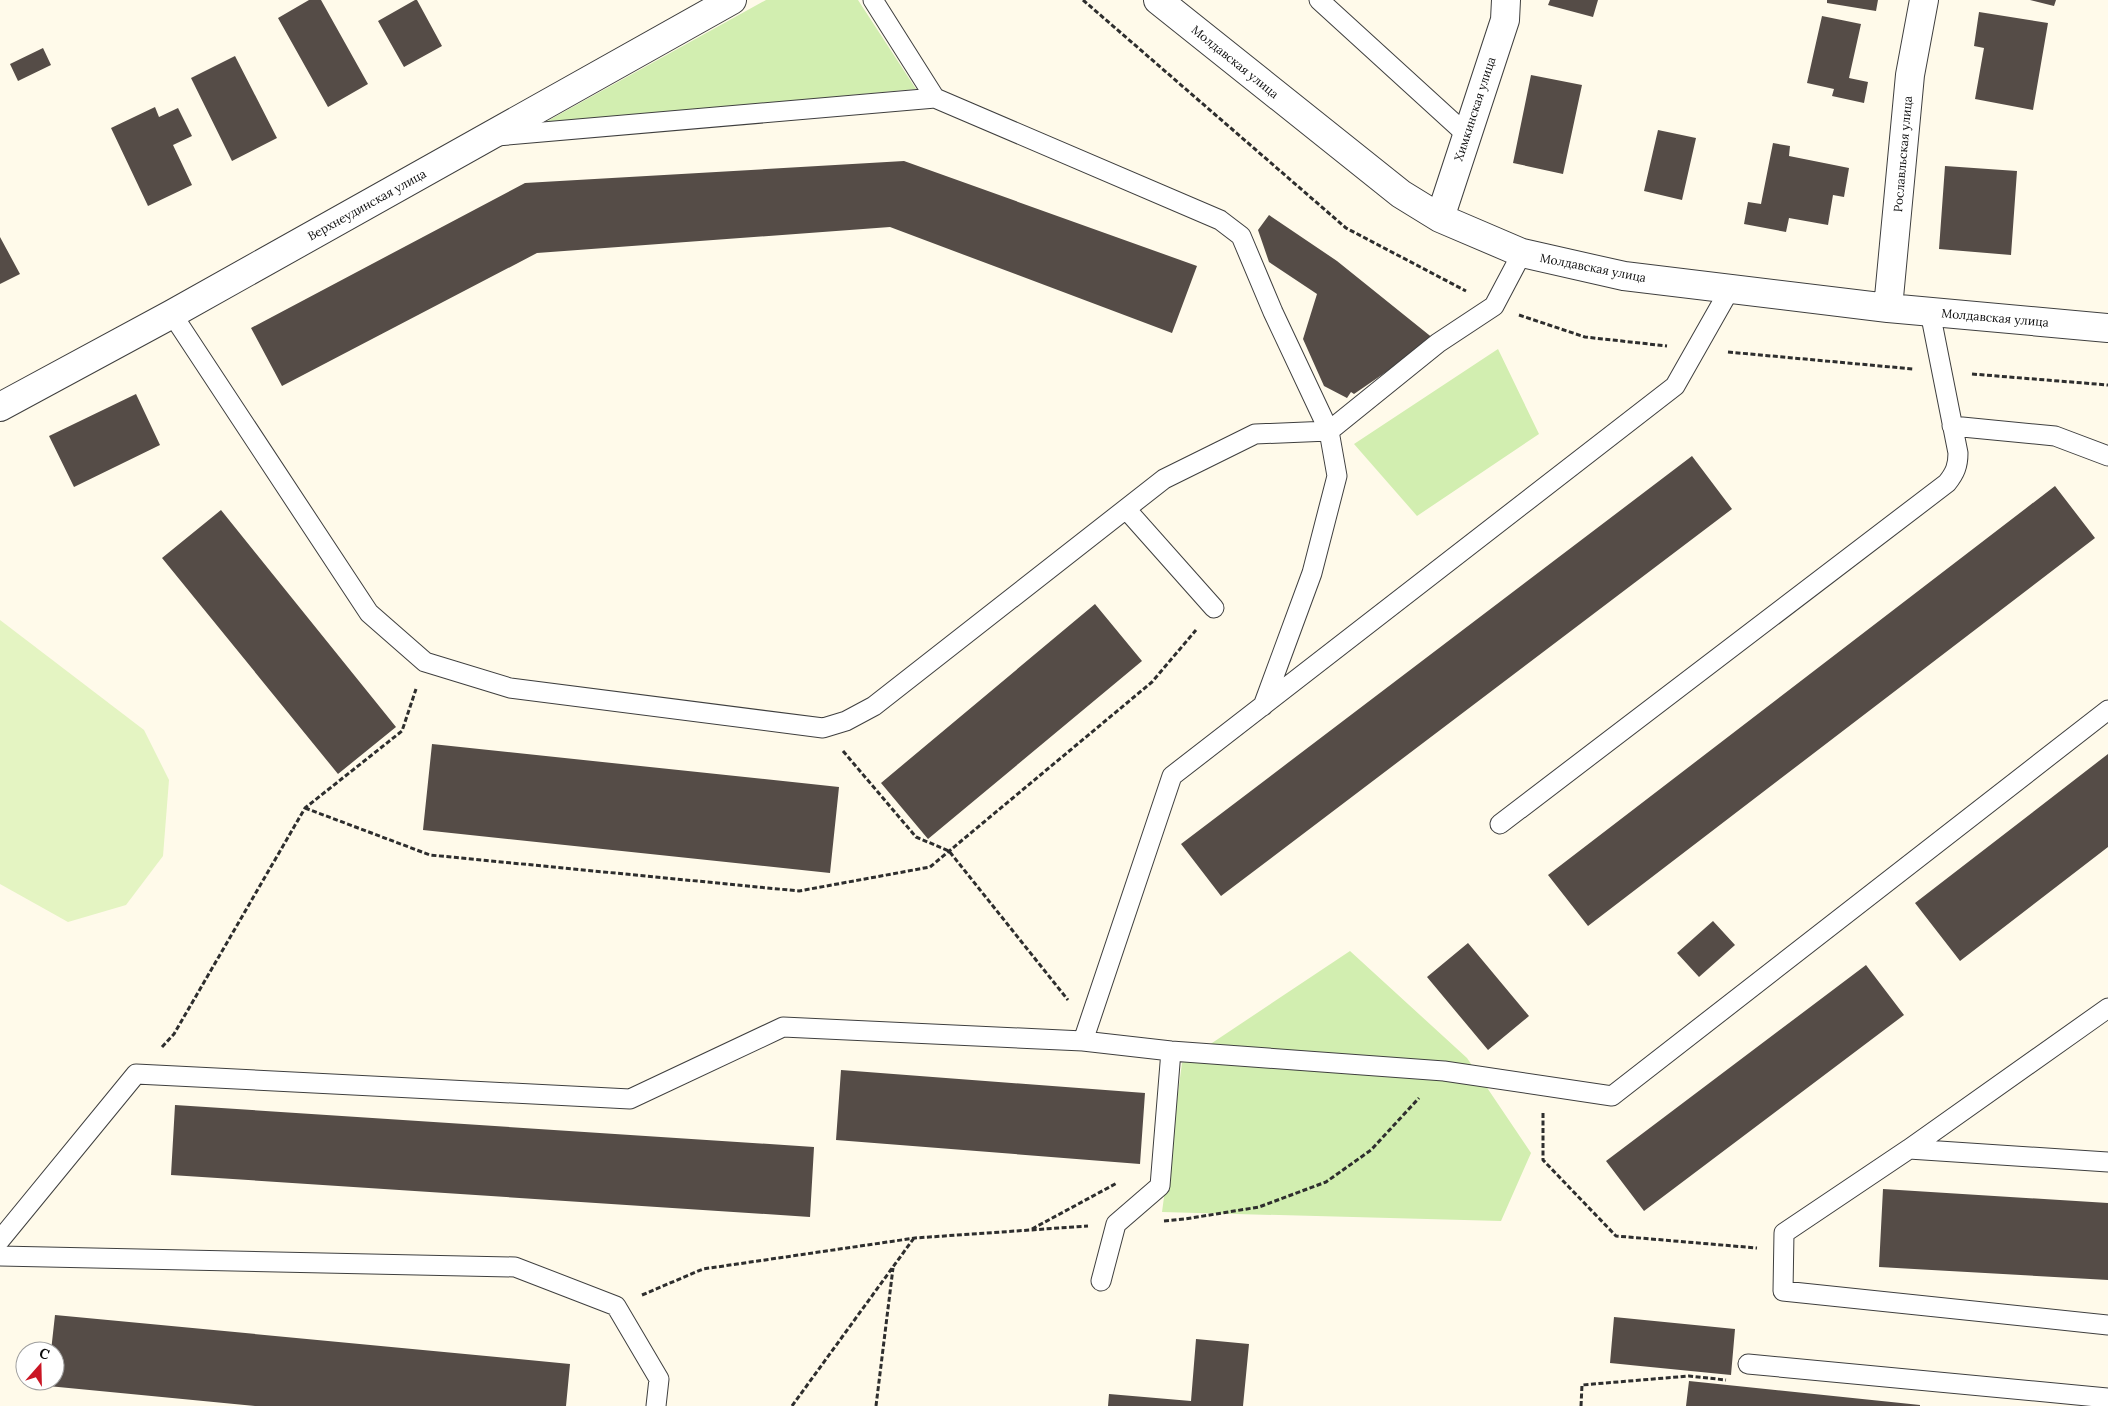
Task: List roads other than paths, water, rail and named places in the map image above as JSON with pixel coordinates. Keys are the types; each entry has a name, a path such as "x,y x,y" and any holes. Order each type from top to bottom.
{"street":[{"name":"Верхнеудинская улица","path":"0,407 172,314 732,0"},
{"name":"Молдавская улица","path":"1158,0 1400,194 1440,218 1522,253 1624,276 1888,308 2108,328"},
{"name":"Химкинская улица","path":"1440,218 1505,20 1506,0"},
{"name":"Рославльская улица","path":"1888,308 1910,75 1924,0"}],"lane":[{"path":"873,0 935,98"},
{"path":"1319,0 1467,135"},
{"path":"488,137 935,98 1220,220 1241,236 1273,312 1329,430 1337,476 1312,573 1262,706"},
{"path":"172,314 369,614 425,662 510,688 823,728 846,721 874,706 1164,479 1255,434 1329,430 1438,343 1494,306 1522,253"},
{"path":"1086,1033 1172,776 1675,386 1730,289"},
{"path":"1500,824 1947,483 1953,476 1958,466 1958,453 1930,312"},
{"path":"1952,426 2055,436 2108,456"},
{"path":"1126,509 1214,608"},
{"path":"0,1240 136,1074 630,1099 783,1027 1086,1033 1171,1050 1444,1070 1612,1096 2108,710"},
{"path":"2108,1008 1909,1149 1784,1233 1784,1291 2108,1325"},
{"path":"1101,1281 1116,1224 1160,1186 1171,1050"},
{"path":"1909,1149 2108,1162"},
{"path":"0,1256 515,1267 616,1306 659,1379 656,1406"},
{"path":"1748,1364 2108,1398"}]}
